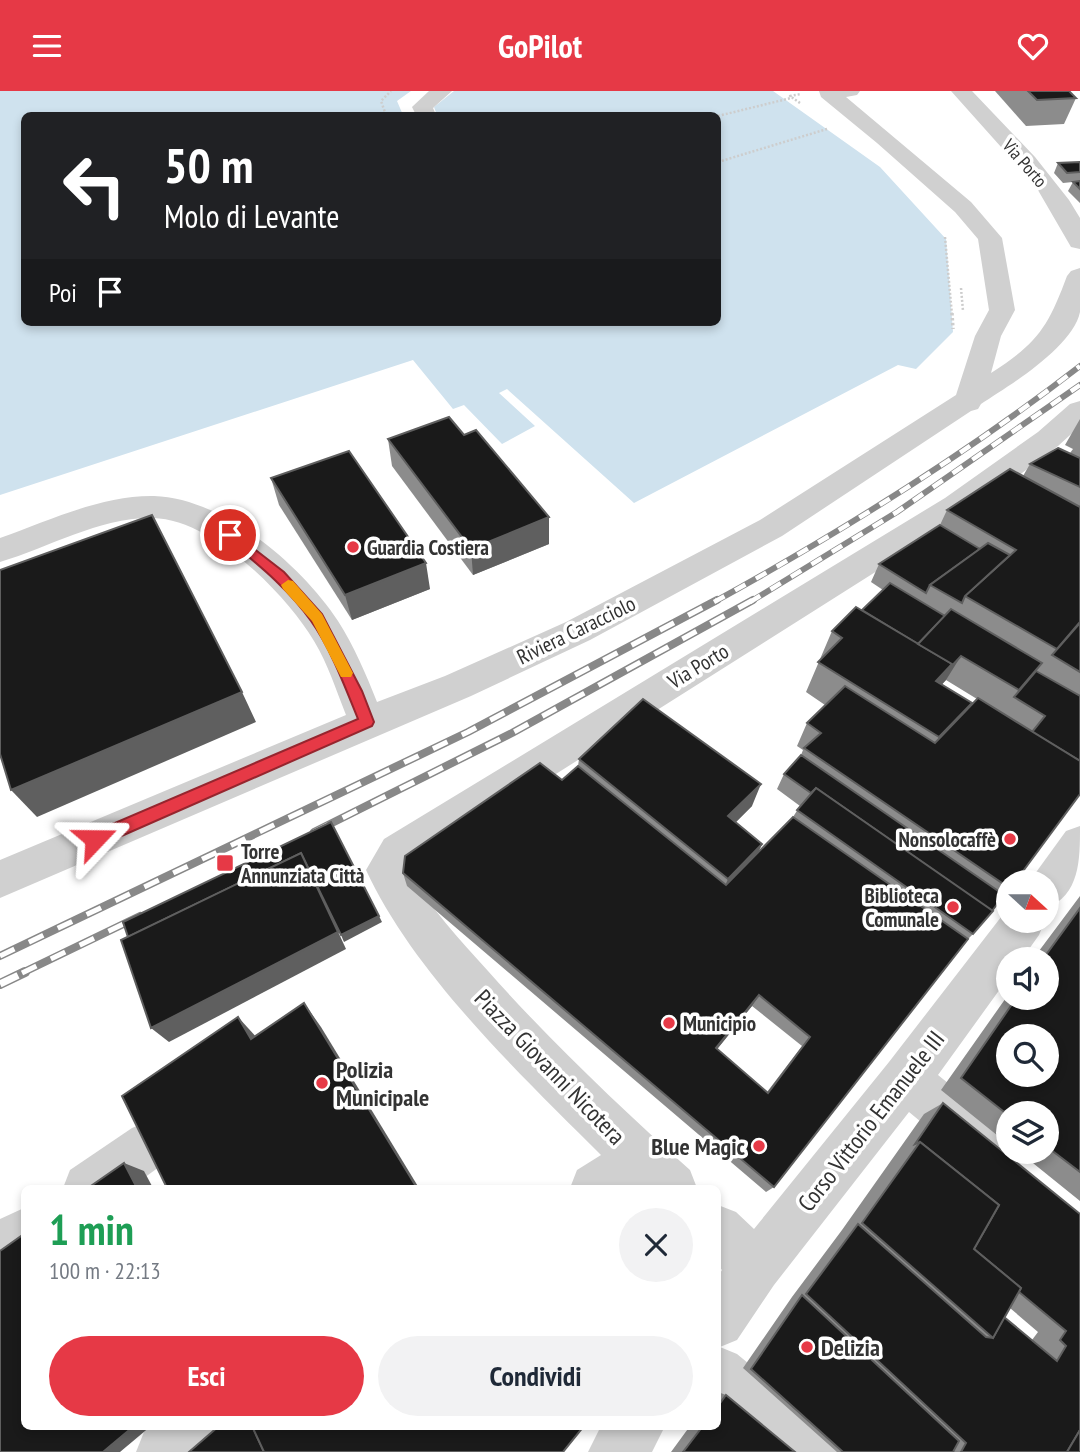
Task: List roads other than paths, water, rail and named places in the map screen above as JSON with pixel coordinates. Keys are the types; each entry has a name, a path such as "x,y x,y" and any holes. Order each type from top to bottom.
{"street":[{"path":"424,112 422,107 442,91"},
{"path":"850,91 828,93 885,138 963,207 990,238 1003,310 988,336 968,403"},
{"name":"Via Porto","path":"961,91 1047,187 1072,224 1080,242"},
{"name":"Riviera Caracciolo","path":"0,880 470,680 650,594 771,528 968,403 1030,360 1049,341 1077,295"},
{"name":"Via Porto","path":"433,941 398,896 387,870 397,852 849,575 994,495 1080,410"},
{"path":"0,550 93,517 154,507 190,513 230,535 279,576 317,618 355,691 367,722"},
{"path":"1059,872 1080,844"},
{"name":"Corso Vittorio Emanuele III","path":"721,1317 757,1267 906,1079 1015,933"},
{"name":"Piazza Giovanni Nicotera","path":"433,941 507,1027 656,1173"},
{"path":"906,1079 996,1152"},
{"path":"92,1185 149,1145"},
{"path":"607,1185 656,1173"},
{"path":"721,1233 757,1267"},
{"path":"0,1250 21,1235"},
{"path":"721,1376 811,1452"},
{"path":"164,1452 190,1430"},
{"path":"616,1452 634,1430"}],"water":[{"path":"0,91 411,91 397,101 402,112 21,112 21,326 721,326 721,112 436,112 434,107 454,91 773,91 880,167 946,239 953,332 916,369 898,365 634,503 507,389 499,393 535,426 502,444 464,405 453,409 413,360 0,495"}],"railway":[{"path":"714,602 902,491 992,431 1080,366"},
{"path":"750,602 897,512 1080,385"},
{"path":"0,956 468,732 717,600"},
{"path":"314,832 512,733 753,600"},
{"path":"22,973 140,916"},
{"path":"0,984 25,972"}],"place":[{"name":"Guardia Costiera","path":"353,547"},
{"name":"Nonsolocaffè","path":"1010,839"},
{"name":"Torre Annunziata Città","path":"225,863"},
{"name":"Biblioteca Comunale","path":"953,907"},
{"name":"Municipio","path":"669,1023"},
{"name":"Polizia Municipale","path":"322,1083"},
{"name":"Blue Magic","path":"759,1146"},
{"name":"Delizia","path":"807,1347"}]}
